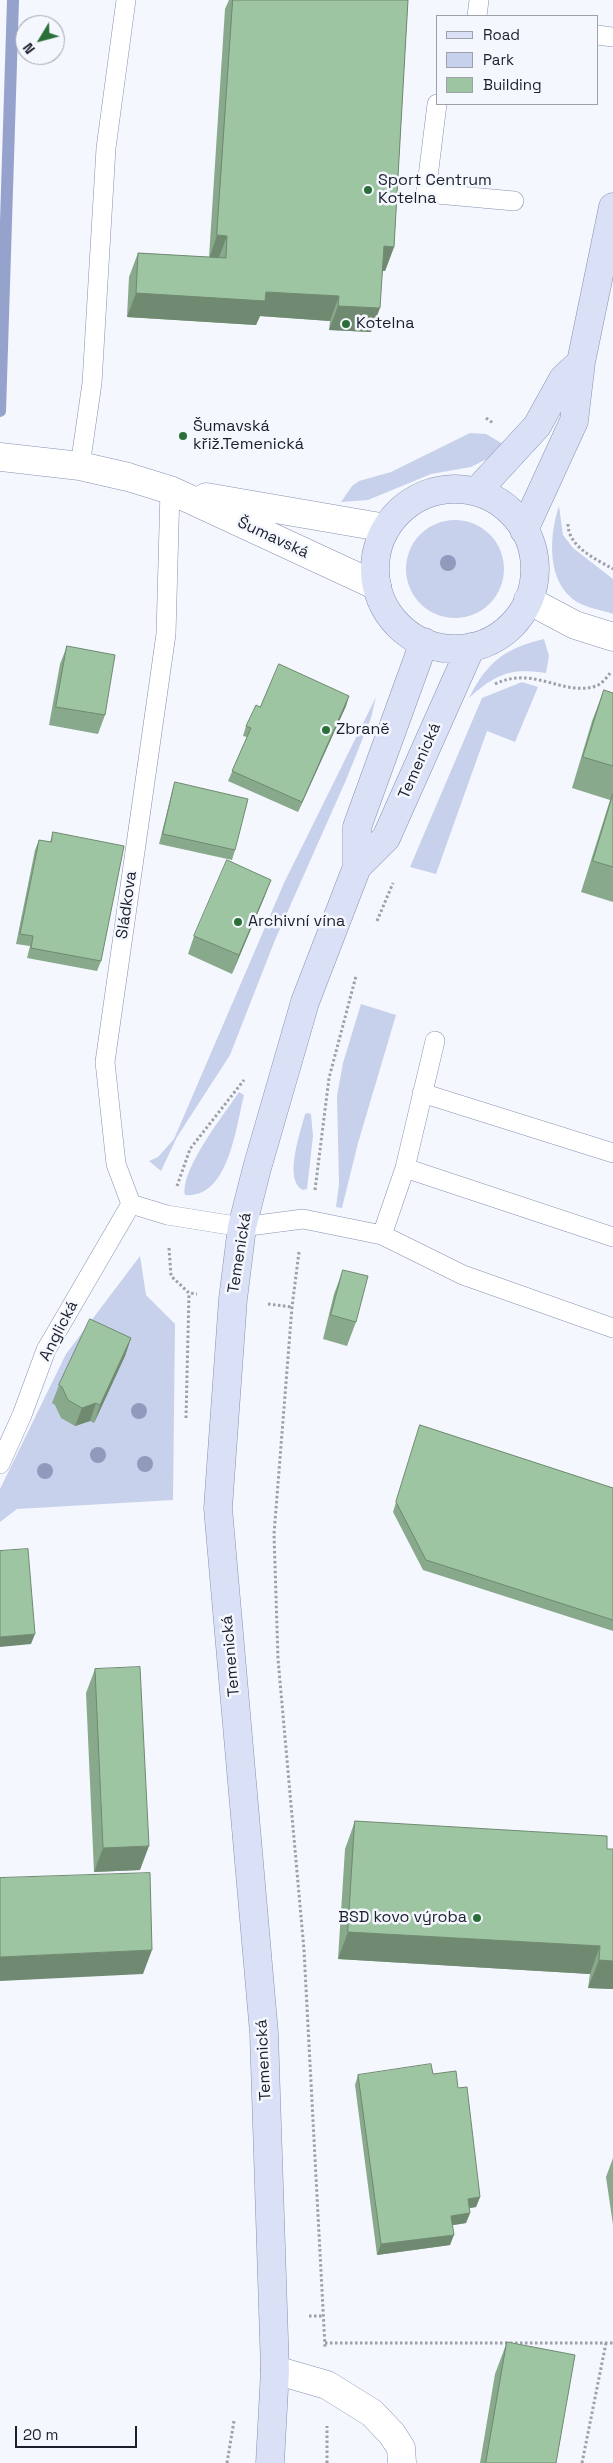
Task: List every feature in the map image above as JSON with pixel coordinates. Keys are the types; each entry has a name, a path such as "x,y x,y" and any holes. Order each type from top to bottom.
{"street":[{"path":"524,530 574,421 581,362 613,207"},
{"path":"477,491 536,426 564,379 581,362"},
{"name":"Šumavská","path":"4,457 80,466 128,477 170,490 386,528"},
{"path":"450,488 477,491 496,500 512,513 524,530 533,552 532,588 522,611 505,631 483,643 470,647 439,647 411,635 394,620 382,601 377,586 374,566 378,547 386,528 402,508 425,494 450,488"},
{"name":"Šumavská","path":"170,490 377,586"},
{"path":"528,600 575,625 613,637"},
{"name":"Temenická","path":"270,2463 275,2370 264,2033 218,1508 233,1299 242,1227 305,1002 357,867 357,827 424,642"},
{"name":"Temenická","path":"357,867 386,838 470,647"},
{"path":"275,2370 327,2385 372,2413 392,2434 401,2448 402,2463"}],"lane":[{"path":"80,466 92,383 106,148 126,0"},
{"path":"477,15 479,0"},
{"path":"598,35 613,37"},
{"path":"437,105 426,193 514,201"},
{"name":"Sládkova","path":"132,1204 116,1164 105,1062 166,634 170,490"},
{"path":"382,1235 405,1168 435,1041"},
{"path":"422,1093 613,1153"},
{"path":"405,1168 613,1236"},
{"path":"132,1204 167,1215 242,1227 303,1219 382,1235 463,1276 613,1328"},
{"name":"Anglická","path":"0,1464 22,1415 46,1350 132,1204"}],"path":[{"path":"568,528 574,541 588,554 613,569"},
{"path":"491,686 506,679 528,676 582,688 598,685 613,670"},
{"path":"375,927 394,882"},
{"path":"327,2463 327,2385 304,1950 278,1659 274,1534 292,1307 303,1219 315,1188 329,1078 357,972"},
{"path":"189,1293 171,1276 167,1215 190,1149 244,1080"},
{"path":"325,2343 613,2342"},
{"path":"582,2463 606,2343"}],"green space":[{"path":"470,433 486,434 503,444 487,459 471,467 431,474 368,500 341,502 352,486 359,481 391,472"},
{"path":"559,506 563,535 573,548 613,579 613,614 577,602 567,594 560,583 555,571 552,544"},
{"path":"455,520 474,524 490,534 500,550 504,569 500,588 490,604 474,614 455,618 436,614 420,604 410,588 406,569 410,550 420,534 436,524"},
{"path":"544,639 549,656 546,673 513,672 487,683 469,698 483,675 499,658 518,647"},
{"path":"522,682 538,687 515,742 487,731 436,874 410,867 482,698"},
{"path":"376,697 371,718 346,780 275,940 230,1055 177,1137 161,1171 149,1161 158,1157 174,1139 284,883"},
{"path":"361,1004 396,1015 358,1143 342,1208 336,1207 339,1184 337,1096 343,1063"},
{"path":"239,1092 244,1095 238,1124 228,1158 221,1173 212,1185 200,1193 185,1195 185,1184 196,1157 214,1127"},
{"path":"305,1114 311,1114 313,1136 307,1189 303,1190 297,1185 294,1176 294,1166 300,1132"},
{"path":"140,1256 146,1295 175,1324 173,1500 17,1509 0,1522 0,1489 66,1354"}],"building":[{"path":"233,0 408,0 394,247 384,246 380,308 338,306 339,296 266,292 265,301 136,293 138,253 226,258 227,236 217,235"},
{"path":"67,646 115,655 105,715 56,707"},
{"path":"279,664 349,696 302,802 232,771 251,728 246,726 256,705 260,707"},
{"path":"604,690 613,693 613,766 583,757"},
{"path":"175,782 248,799 235,850 163,834"},
{"path":"613,794 613,867 593,861"},
{"path":"53,832 124,846 101,961 31,948 33,936 20,934 39,840 51,842"},
{"path":"227,860 271,880 239,955 194,936"},
{"path":"343,1270 368,1276 356,1322 331,1315"},
{"path":"90,1319 131,1338 100,1405 96,1403 82,1408 68,1400 62,1387 59,1385"},
{"path":"420,1425 613,1488 613,1620 426,1560 396,1502"},
{"path":"28,1549 35,1634 0,1637 0,1551"},
{"path":"140,1667 149,1846 103,1848 95,1669"},
{"name":"BSD kovo výroba","path":"355,1821 607,1836 607,1849 613,1849 613,1961 599,1960 600,1946 348,1932"},
{"path":"150,1873 152,1950 0,1957 0,1878"},
{"path":"431,2064 433,2074 456,2071 458,2088 467,2087 480,2197 468,2199 470,2213 451,2216 454,2235 381,2244 358,2075"},
{"path":"507,2342 575,2355 556,2463 486,2463"}],"waterway":[{"path":"0,411 13,0"}],"place":[{"name":"Sport Centrum Kotelna","path":"368,190"},
{"name":"Kotelna","path":"346,324"},
{"name":"Šumavská křiž.Temenická","path":"183,436"},
{"name":"Zbraně","path":"326,730"},
{"name":"Archivní vína","path":"238,922"},
{"name":"BSD kovo výroba","path":"477,1918"}]}
